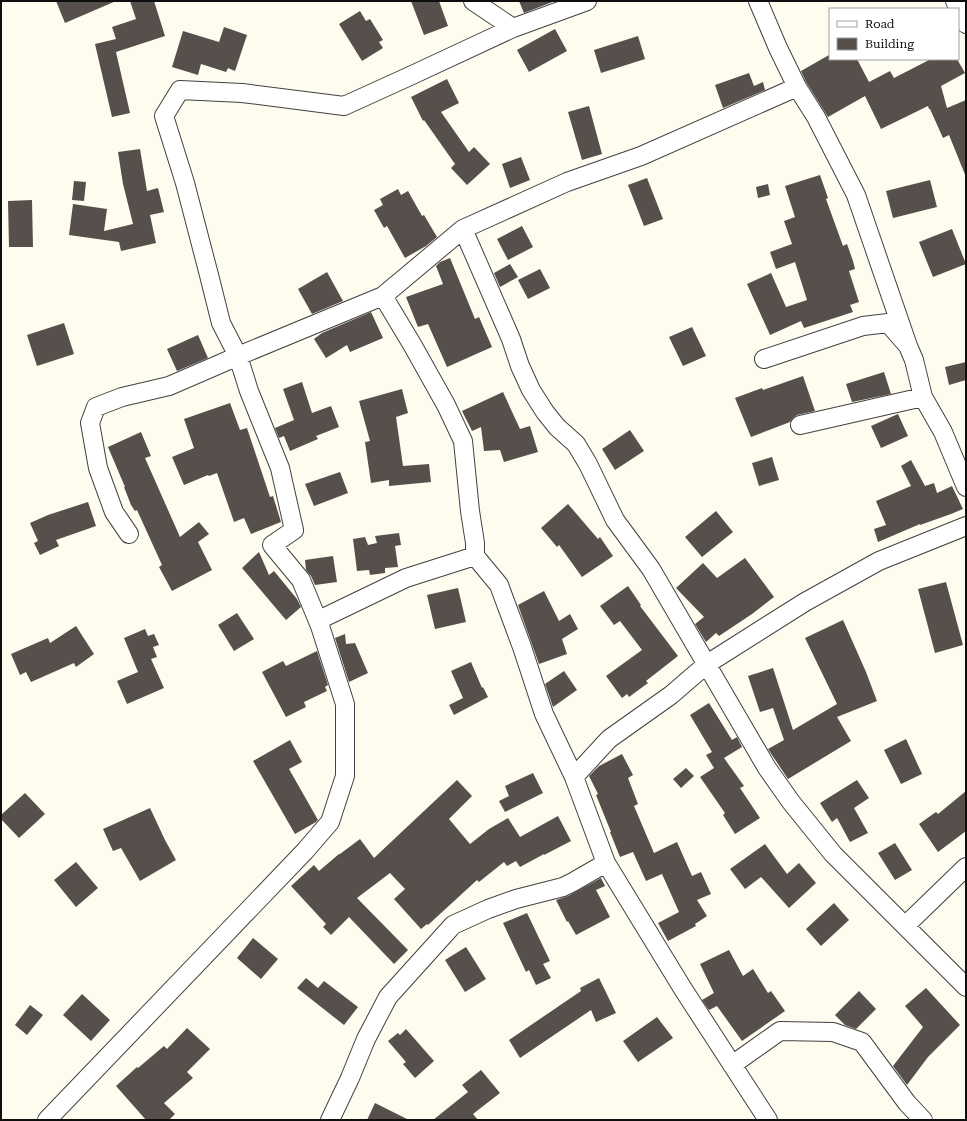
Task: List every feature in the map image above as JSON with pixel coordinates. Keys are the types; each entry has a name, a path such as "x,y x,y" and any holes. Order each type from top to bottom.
{"street":[{"path":"47,1120 305,851 330,822 345,776 345,704 317,619 301,580 272,544 294,530 280,468 249,391 238,356 221,323 185,183 164,116 180,90 242,93 344,106 513,28 588,1"},
{"path":"758,1 797,87 816,117 856,195 914,360 923,397 943,432 966,487"},
{"path":"476,2 513,28"},
{"path":"959,9 966,24"},
{"path":"129,534 114,512 98,468 90,423 96,407 122,397 169,386 383,296 463,229 567,182 642,156 797,87"},
{"path":"463,229 511,339 520,366 531,390 545,412 576,444 588,464 615,520 651,569 767,768 791,802 833,854 966,987"},
{"path":"383,296 435,385 463,441 470,511 475,543 475,556 499,585 522,647 544,714 574,777 606,863 682,989 768,1120"},
{"path":"764,359 863,326 888,323 908,346"},
{"path":"800,425 923,397"},
{"path":"574,777 609,739 671,696 707,664 805,602 879,561 966,526"},
{"path":"317,619 325,617 406,578 475,556"},
{"path":"330,1120 350,1078 366,1039 388,997 453,925 488,909 563,887 606,863"},
{"path":"905,926 966,867"},
{"path":"732,1065 780,1030 833,1032 862,1042 907,1103 923,1120"}],"building":[{"path":"56,1 116,1 65,23"},
{"path":"130,1 154,1 165,36 116,52 130,113 112,117 95,44 116,39 112,27 136,19"},
{"path":"411,1 439,1 448,26 424,35"},
{"path":"519,1 555,1 524,13"},
{"path":"360,11 366,21 370,19 383,40 379,42 383,48 362,61 339,24"},
{"path":"224,27 247,35 235,71 228,68 226,72 201,64 198,75 172,67 183,31 219,42"},
{"path":"555,29 567,51 529,72 517,50"},
{"path":"638,36 645,59 601,73 594,50"},
{"path":"829,55 829,60 858,60 869,82 890,71 894,78 929,60 958,60 965,73 941,86 947,108 966,100 966,177 949,135 943,138 928,106 881,129 865,96 828,117 806,82 801,71"},
{"path":"749,73 754,86 763,82 765,90 723,108 715,85"},
{"path":"447,79 459,103 441,112 469,152 474,147 490,164 467,185 451,168 455,164 424,120 423,121 411,97"},
{"path":"589,106 602,154 582,160 568,112"},
{"path":"140,149 147,191 158,188 164,212 150,215 156,243 121,251 119,242 69,235 73,204 107,209 104,231 133,224 123,184 118,152"},
{"path":"521,157 530,180 510,188 502,164"},
{"path":"820,175 828,198 826,199 843,246 847,244 853,261 855,269 849,271 859,302 850,305 853,312 804,328 801,321 770,335 747,284 771,273 786,307 807,300 795,262 776,269 770,252 792,244 784,221 795,217 785,186"},
{"path":"647,178 663,219 644,226 628,185"},
{"path":"930,180 937,207 893,218 886,191"},
{"path":"74,181 86,182 84,201 72,200"},
{"path":"768,184 770,195 758,198 756,187"},
{"path":"398,189 401,195 408,191 422,216 424,215 437,237 426,246 405,258 387,226 384,228 374,210 383,205 380,199"},
{"path":"32,200 33,247 9,247 8,201"},
{"path":"522,226 533,247 508,260 497,239"},
{"path":"952,229 966,264 933,277 919,242"},
{"path":"450,258 475,319 479,317 492,347 447,367 428,324 418,327 406,297 443,284 436,266 440,262"},
{"path":"510,264 518,277 500,287 494,273"},
{"path":"540,269 550,288 528,299 518,280"},
{"path":"327,272 343,301 312,314 298,289"},
{"path":"371,312 383,338 350,352 347,345 326,358 314,339 322,333"},
{"path":"64,323 74,354 37,366 27,335"},
{"path":"692,327 706,356 683,366 669,337"},
{"path":"198,335 208,358 177,371 167,349"},
{"path":"966,362 966,380 949,385 945,367"},
{"path":"884,372 891,394 852,402 846,384"},
{"path":"803,376 815,411 797,415 790,422 751,437 735,398 762,388 763,390"},
{"path":"302,382 312,413 331,406 339,427 316,436 318,439 290,451 284,436 279,438 275,428 294,420 283,389"},
{"path":"402,389 408,413 396,417 403,466 429,464 431,482 389,486 389,480 371,483 365,442 370,441 359,401"},
{"path":"503,392 520,429 530,426 538,452 504,462 500,450 484,451 481,427 472,431 462,411"},
{"path":"230,403 240,430 247,428 270,497 273,496 281,522 251,534 244,518 234,522 217,473 184,485 172,457 194,448 184,419"},
{"path":"898,414 908,436 881,448 871,426"},
{"path":"630,430 644,451 615,470 602,449"},
{"path":"141,432 151,456 145,458 180,537 199,522 209,534 198,542 212,570 172,591 159,567 162,565 137,510 135,511 131,505 108,447"},
{"path":"772,457 779,480 759,486 752,463"},
{"path":"911,460 925,486 934,483 937,493 952,486 963,509 920,524 878,542 874,529 886,525 876,501 911,486 901,466"},
{"path":"340,472 348,493 314,506 305,484"},
{"path":"88,502 96,526 56,540 59,546 40,555 34,543 38,541 30,523 48,515"},
{"path":"568,504 598,539 600,537 613,556 582,577 559,545 557,547 541,528"},
{"path":"716,511 733,532 702,557 685,537"},
{"path":"399,533 401,545 395,546 398,567 385,568 385,573 370,575 369,570 357,571 353,539 365,537 368,545 377,543 375,536"},
{"path":"259,552 269,575 274,571 297,599 301,607 286,620 242,568"},
{"path":"333,556 337,582 315,585 311,576 306,570 305,560"},
{"path":"745,558 774,597 719,636 716,633 706,642 695,624 704,617 676,588 703,563 717,578"},
{"path":"946,582 963,645 935,653 918,589"},
{"path":"628,586 641,605 640,606 678,656 646,681 648,683 629,697 627,694 622,698 606,676 642,650 620,621 614,625 600,606"},
{"path":"458,588 466,622 435,629 427,595"},
{"path":"544,591 559,621 570,614 578,629 562,639 567,654 539,664 518,605"},
{"path":"237,613 254,639 234,651 218,625"},
{"path":"843,620 877,701 837,717 851,741 788,779 768,749 784,740 773,708 760,712 748,676 773,668 793,730 837,704 805,638"},
{"path":"76,626 94,654 76,667 74,663 31,682 26,672 20,675 11,654 48,638 50,643"},
{"path":"145,629 148,636 154,634 159,645 153,647 157,657 151,659 164,688 127,704 117,681 138,672 124,638"},
{"path":"345,634 346,644 355,643 368,673 349,682 335,638"},
{"path":"317,651 328,685 325,687 327,691 304,702 306,707 286,717 262,672 283,661 286,666"},
{"path":"471,662 482,688 483,687 488,697 454,715 449,705 463,698 451,671"},
{"path":"564,671 577,690 553,707 545,684"},
{"path":"709,703 732,740 737,737 742,747 724,758 744,786 740,788 760,818 735,834 723,815 725,813 700,777 714,768 706,755 712,752 690,715"},
{"path":"906,739 922,774 901,784 884,750"},
{"path":"290,740 302,762 289,769 318,820 295,834 253,761"},
{"path":"622,754 633,775 628,778 638,804 634,806 654,853 677,842 692,876 701,872 711,894 697,900 707,916 695,924 696,926 668,941 658,923 679,912 662,874 646,881 633,852 620,857 596,795 598,794 589,776 599,766"},
{"path":"686,768 694,776 681,788 673,779"},
{"path":"533,773 543,793 505,812 499,801 509,796 505,786"},
{"path":"457,780 472,796 449,819 470,844 489,829 508,818 520,837 558,816 571,841 520,867 516,861 507,866 504,862 479,882 477,880 428,925 427,924 421,929 394,899 405,889 390,873 357,898 408,950 394,964 349,917 331,935 323,927 326,924 291,886 314,865 319,871 360,839 374,858"},
{"path":"857,780 869,798 854,808 868,833 850,842 837,818 832,822 820,803"},
{"path":"966,791 966,831 938,852 919,824 936,812 938,814"},
{"path":"25,793 45,814 19,838 1,819 1,815"},
{"path":"150,808 176,860 140,881 121,848 113,851 103,829"},
{"path":"895,843 912,870 895,880 878,853"},
{"path":"765,844 787,874 799,863 816,883 789,908 761,877 745,889 730,869"},
{"path":"76,862 98,888 76,907 54,880"},
{"path":"601,878 605,886 596,890 610,917 576,935 568,921 567,922 556,900 568,896"},
{"path":"834,903 849,920 821,946 806,929"},
{"path":"527,913 550,961 543,964 551,978 536,985 529,970 526,972 503,923"},
{"path":"253,938 278,959 261,979 237,958"},
{"path":"466,947 486,979 465,992 445,960"},
{"path":"729,950 743,976 753,969 768,993 771,991 785,1011 742,1041 717,1006 709,1010 702,1000 714,993 700,964"},
{"path":"306,978 318,988 324,981 358,1007 344,1025 297,988"},
{"path":"599,978 616,1013 596,1022 591,1010 520,1058 509,1040 581,991 580,988"},
{"path":"926,988 960,1025 928,1057 907,1085 893,1066 923,1027 905,1006"},
{"path":"859,991 876,1009 856,1029 845,1025 835,1015"},
{"path":"82,994 110,1020 91,1041 63,1015"},
{"path":"30,1005 43,1015 27,1035 15,1025"},
{"path":"657,1017 673,1038 638,1062 623,1041"},
{"path":"187,1028 210,1049 187,1072 193,1078 164,1103 175,1114 169,1120 146,1120 116,1086 164,1046 167,1049"},
{"path":"406,1029 434,1061 415,1078 403,1064 406,1062 388,1041 398,1033 400,1035"},
{"path":"481,1070 500,1093 473,1114 478,1120 433,1120 468,1092 462,1085"},
{"path":"375,1103 409,1120 367,1120"}]}
